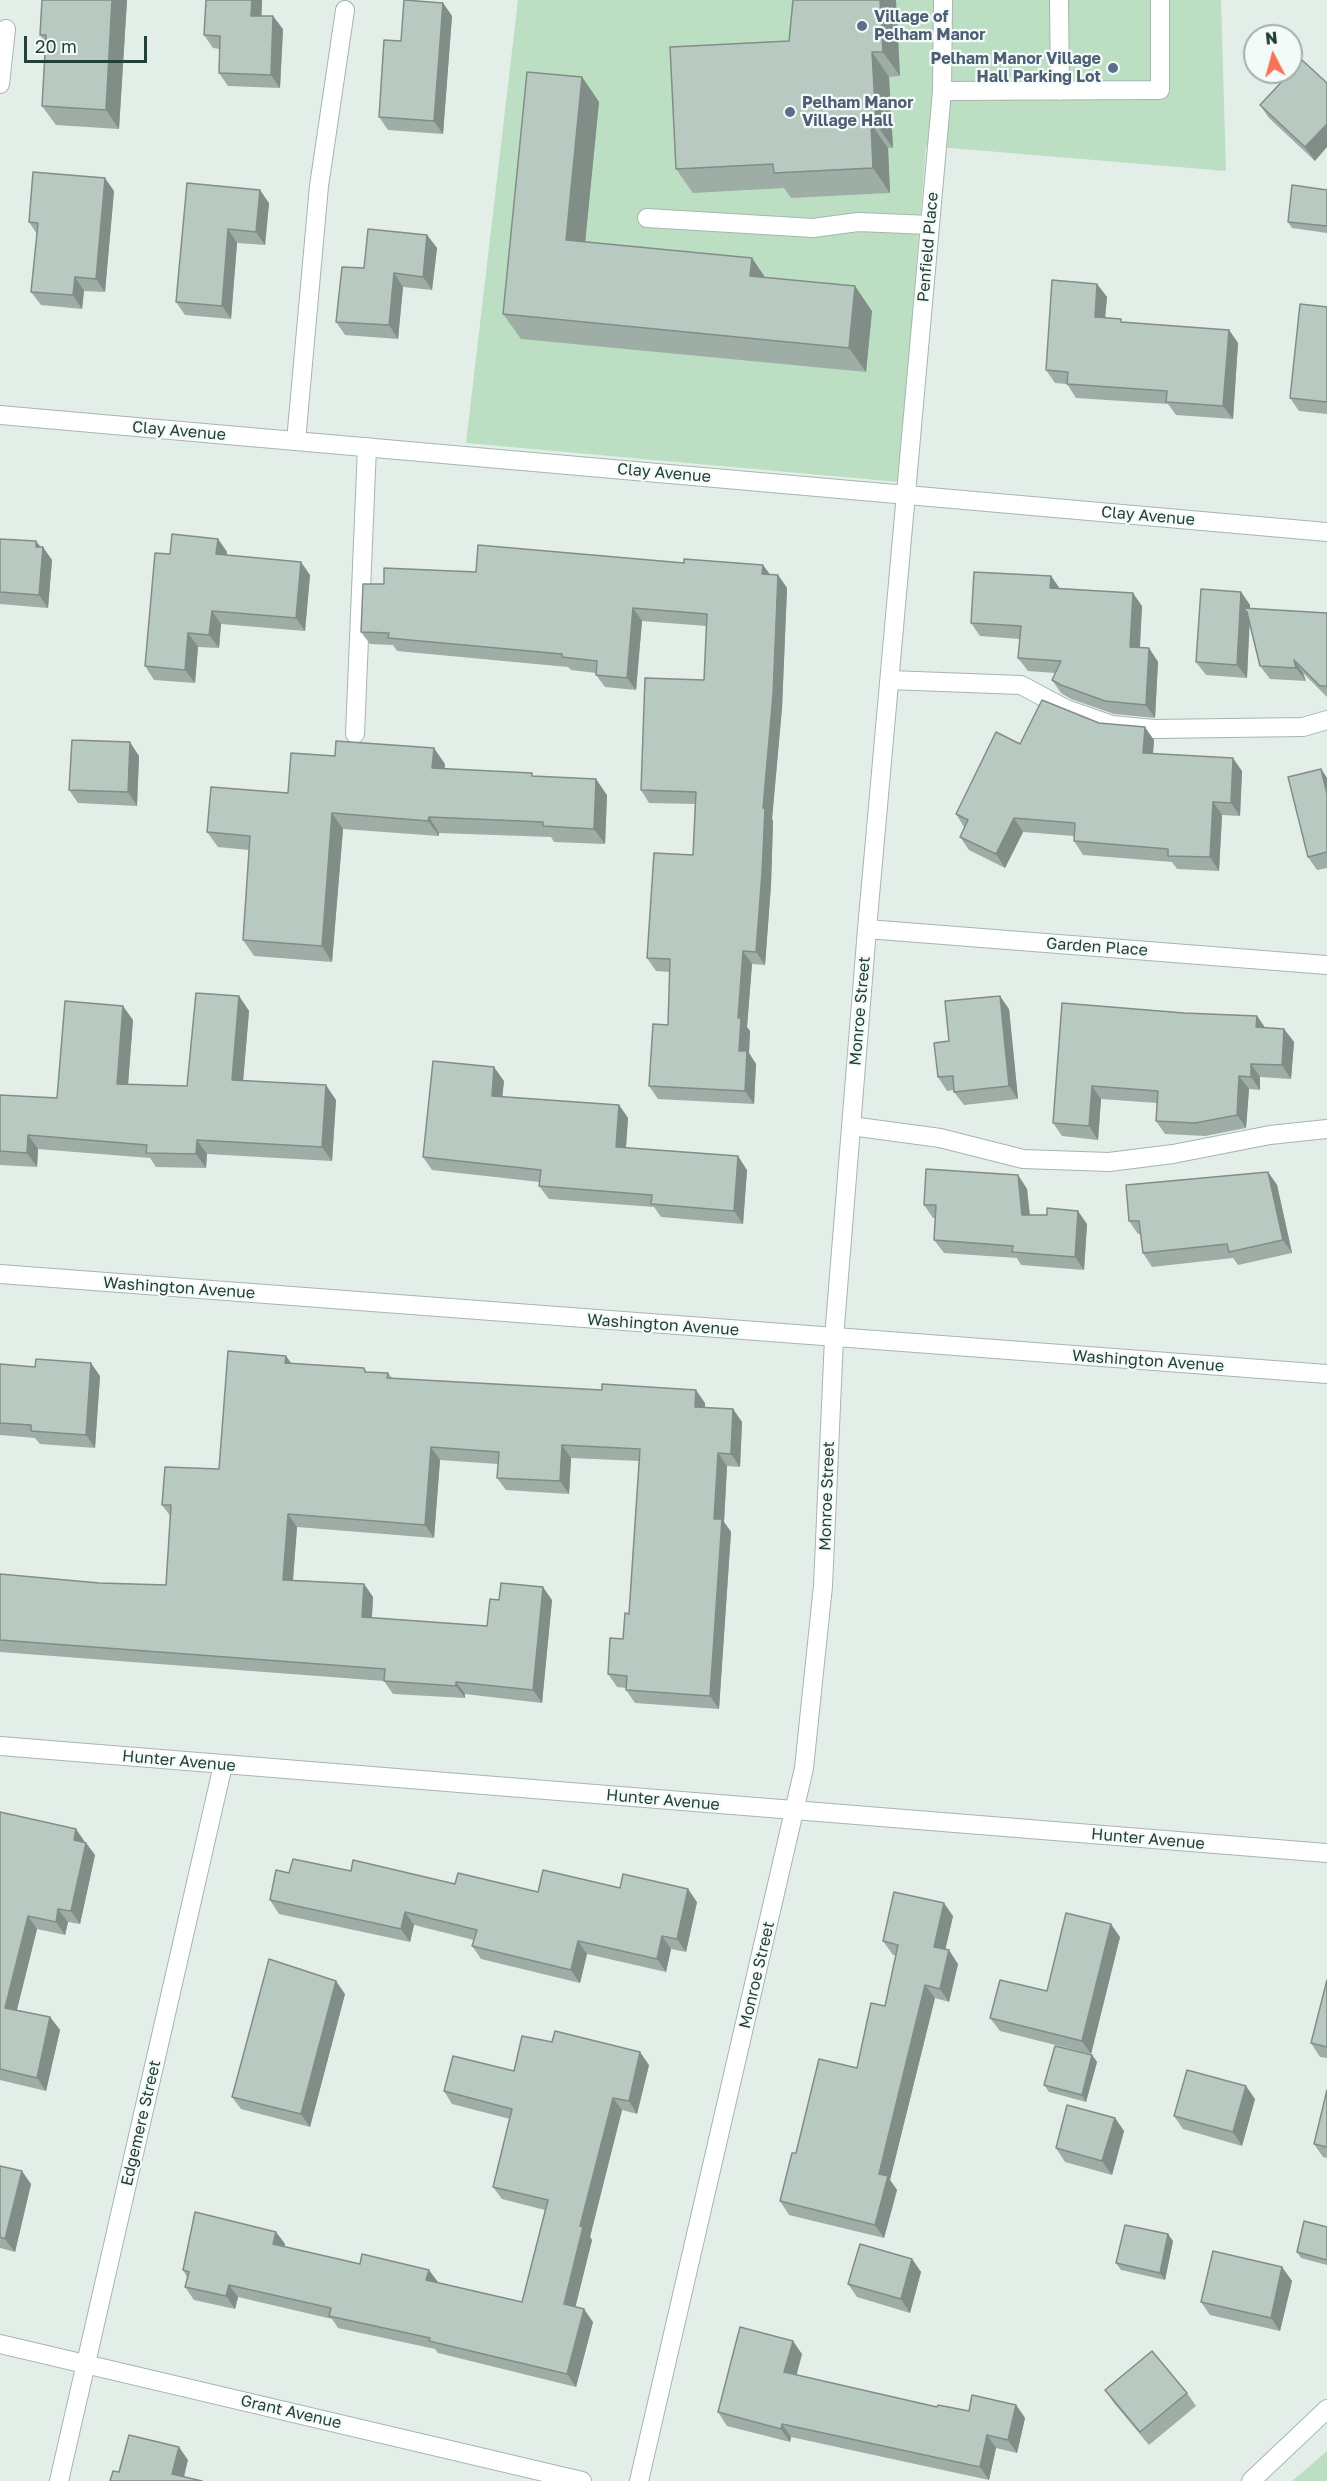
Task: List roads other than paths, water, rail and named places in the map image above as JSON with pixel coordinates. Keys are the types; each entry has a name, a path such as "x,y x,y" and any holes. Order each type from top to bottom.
{"street":[{"name":"Penfield Place","path":"907,494 942,91 943,0"},
{"path":"1059,0 1060,91"},
{"path":"942,91 1160,90 1160,0"},
{"path":"297,441 319,186 345,10"},
{"path":"0,84 6,29"},
{"path":"647,218 813,228 858,222 930,225"},
{"name":"Clay Avenue","path":"0,415 1327,532"},
{"path":"355,734 367,447"},
{"name":"Monroe Street","path":"639,2481 804,1768 823,1586 834,1338 851,1126 907,494"},
{"path":"890,680 1021,685 1066,709 1112,725 1154,729 1303,727 1327,720"},
{"name":"Garden Place","path":"867,929 1327,965"},
{"path":"851,1126 940,1138 1023,1159 1108,1162 1173,1154 1270,1135 1327,1129"},
{"name":"Washington Avenue","path":"0,1274 1327,1374"},
{"name":"Hunter Avenue","path":"0,1746 1327,1853"},
{"name":"Edgemere Street","path":"58,2481 87,2364 223,1765"},
{"name":"Grant Avenue","path":"0,2344 582,2481"},
{"path":"1251,2481 1327,2409"}],"place":[{"name":"Village of Pelham Manor","path":"862,26"},
{"name":"Pelham Manor Village Hall Parking Lot","path":"1113,68"},
{"name":"Pelham Manor Village Hall","path":"790,112"}]}
